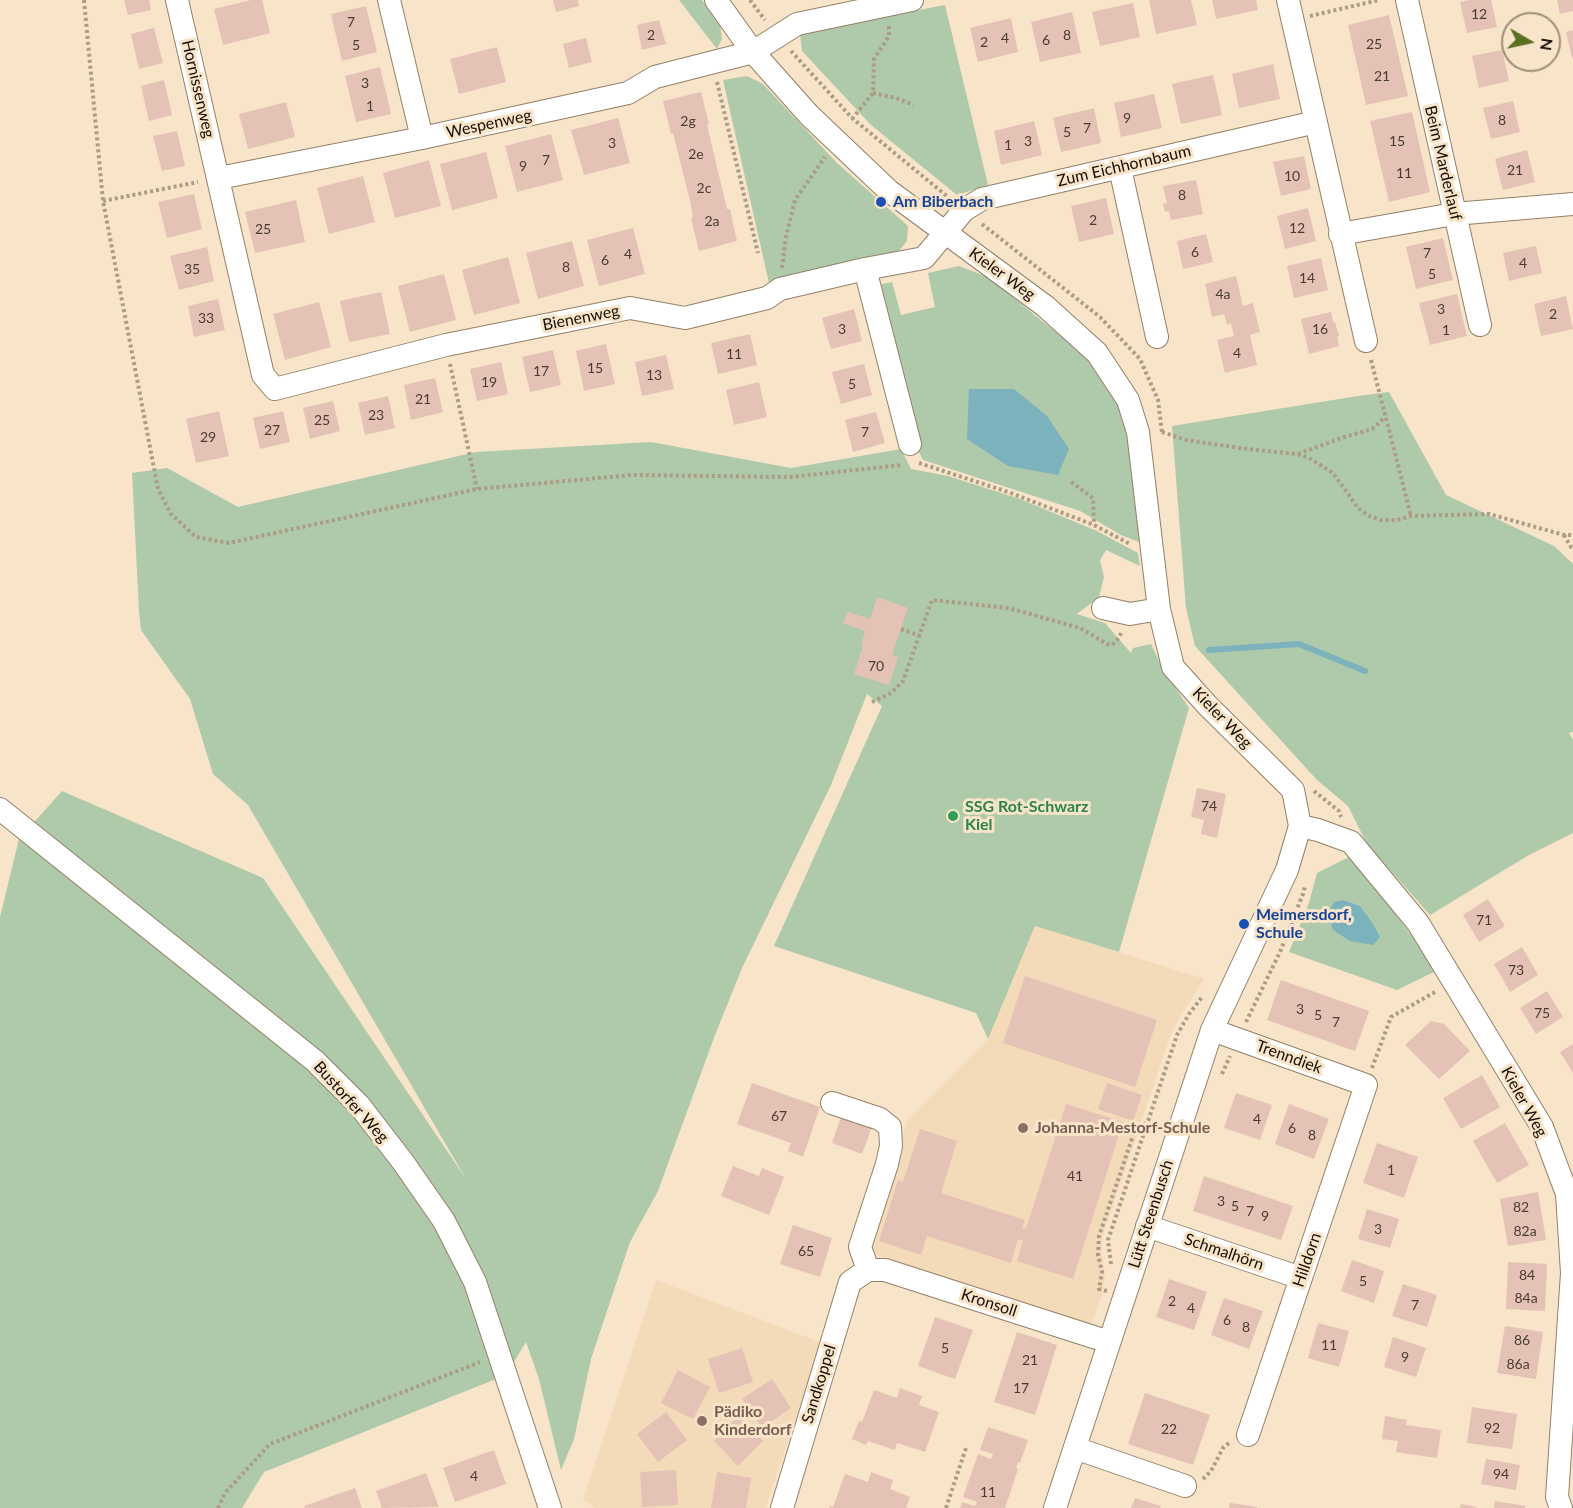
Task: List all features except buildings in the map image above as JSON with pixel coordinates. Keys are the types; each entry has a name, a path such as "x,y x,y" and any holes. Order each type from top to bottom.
{"street":[{"name":"Hornissenweg","path":"177,0 263,375 275,389"},
{"path":"389,0 422,138"},
{"name":"Kieler Weg","path":"716,0 753,52 809,115 889,191 1045,306 1097,353 1128,400 1138,432 1159,609 1173,667 1207,705 1302,794 1300,826 1318,830 1351,843 1418,923 1542,1127 1567,1194 1572,1273 1557,1497 1561,1508"},
{"path":"753,52 797,24 889,2 912,0"},
{"name":"Beim Marderlauf","path":"1407,0 1480,325"},
{"path":"1290,10 1366,341"},
{"name":"Wespenweg","path":"219,178 422,138 628,93 655,77 753,52"},
{"name":"Zum Eichhornbaum","path":"945,233 964,210 982,199 1316,122"},
{"path":"1120,168 1157,337"},
{"path":"1340,234 1454,214 1573,204"},
{"name":"Bienenweg","path":"275,389 446,345 630,308 685,318 767,298 780,289 924,258 945,233"},
{"path":"866,269 911,457"},
{"path":"1103,608 1130,614 1159,609"},
{"name":"Bustorfer Weg","path":"0,809 315,1061 359,1106 403,1162 444,1221 475,1282 500,1354 544,1506"},
{"name":"Lütt Steenbusch","path":"1055,1508 1212,1029 1287,870 1300,826"},
{"name":"Trenndiek","path":"1212,1029 1366,1085"},
{"name":"Hilldorn","path":"1248,1435 1366,1085"},
{"path":"832,1103 880,1119 890,1127 891,1146 888,1164 860,1247 868,1270"},
{"name":"Schmalhörn","path":"1147,1226 1302,1278"},
{"name":"Kronsoll","path":"868,1270 885,1270 1109,1342"},
{"name":"Sandkoppel","path":"782,1508 850,1282 868,1270"},
{"path":"1075,1448 1185,1486"}],"path":[{"path":"84,0 103,201 158,489 171,514 196,537 229,543 477,489 632,474 790,477 911,457 1095,525 1153,554"},
{"path":"750,0 777,35 852,118 1100,317 1140,359 1158,400 1163,443"},
{"path":"1290,10 1379,0"},
{"path":"712,62 758,254"},
{"path":"873,93 914,105"},
{"path":"103,201 219,178"},
{"path":"1366,341 1411,516"},
{"path":"446,345 477,489"},
{"path":"1297,454 1372,429 1385,417"},
{"path":"1162,432 1186,440 1216,445 1297,454 1320,464 1333,473 1358,508 1380,520 1396,520 1411,516 1490,514 1564,535 1573,535"},
{"path":"1071,482 1093,498 1095,525"},
{"path":"1564,535 1570,547 1573,548"},
{"path":"872,702 891,693 903,681 932,600 1008,608 1080,628 1107,644 1112,645 1119,638"},
{"path":"901,629 920,636"},
{"path":"1220,1078 1280,952 1303,894 1306,878"},
{"path":"1366,1085 1391,1017 1453,982"},
{"path":"1106,1291 1099,1288 1102,1272 1098,1256 1099,1236 1136,1127 1147,1122"},
{"path":"218,1508 225,1493 270,1444 500,1354"},
{"path":"1185,1486 1192,1487 1200,1483 1223,1448 1234,1438 1248,1435"},
{"path":"946,1508 966,1448"}],"shaded area":[{"name":"Johanna-Mestorf-Schule","path":"1035,926 1204,979 1173,1028 1102,1238 1105,1273 1103,1292 1090,1329 865,1251 908,1119 988,1039"},
{"name":"Pädiko Kinderdorf","path":"656,1280 822,1343 765,1508 595,1508 583,1500"}],"green space":[{"path":"679,0 702,0 720,24 722,39 717,49"},
{"path":"945,5 988,185 957,195 871,125 802,51 800,33"},
{"path":"747,76 763,84 836,162 908,226 907,241 899,251 873,260 769,283 723,80"},
{"path":"959,266 988,277 1090,360 1116,393 1130,429 1139,488 1139,542 1121,535 1080,511 923,460 916,446 878,285 892,282 901,315 935,307 928,273"},
{"path":"1389,392 1446,495 1554,546 1573,564 1573,732 1569,733 1573,740 1573,833 1529,855 1430,915 1367,844 1348,806 1317,780 1195,646 1186,608 1172,426"},
{"path":"651,442 791,468 901,449 911,469 948,476 1020,499 1097,531 1138,553 1140,566 1106,550 1100,560 1104,577 1099,597 1077,614 1105,623 1131,653 1133,648 1151,644 1163,669 1189,708 1119,952 1035,926 988,1039 976,1013 774,946 882,706 867,694 831,785 742,968 658,1191 630,1242 591,1359 574,1439 561,1470 539,1379 526,1342 506,1375 264,1472 242,1508 0,1508 0,917 19,839 62,791 263,878 466,1179 248,805 213,774 190,699 141,630 132,473 167,468 238,507 476,452"},
{"path":"1351,856 1438,970 1397,990 1289,952 1309,903 1317,873"}],"water":[{"path":"969,389 1014,389 1047,416 1069,449 1058,475 1008,466 967,439"},
{"path":"1343,900 1360,906 1373,924 1380,937 1373,945 1350,941 1333,930 1328,913 1334,902"}],"waterway":[{"path":"1209,650 1299,644 1365,671"}],"place":[{"name":"Am Biberbach","path":"881,202"},
{"name":"SSG Rot-Schwarz Kiel","path":"953,816"},
{"name":"Meimersdorf, Schule","path":"1244,924"},
{"name":"Johanna-Mestorf-Schule","path":"1023,1128"},
{"name":"Pädiko Kinderdorf","path":"702,1421"}]}
